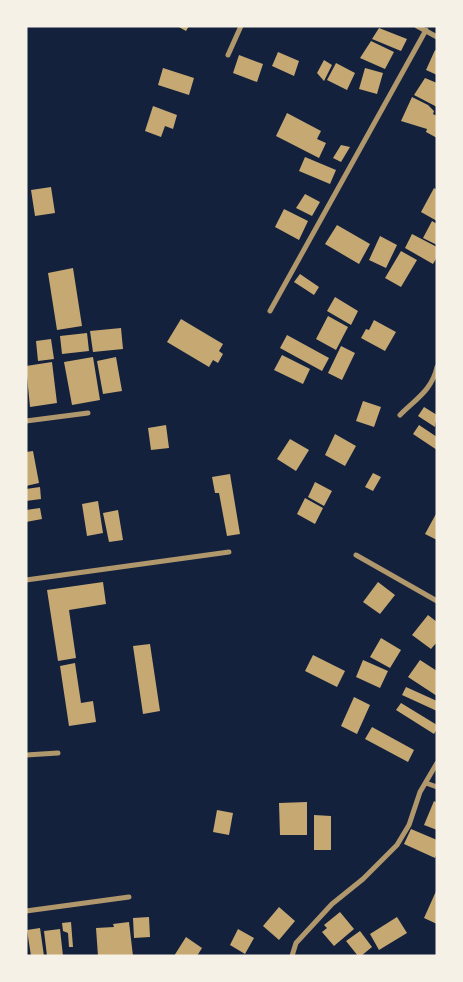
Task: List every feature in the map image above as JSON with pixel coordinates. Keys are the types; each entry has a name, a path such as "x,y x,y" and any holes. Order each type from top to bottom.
{"street":[{"path":"228,55 241,26"},
{"path":"417,26 437,37"},
{"path":"270,311 426,30"},
{"path":"400,415 428,390 435,378 437,367"},
{"path":"26,421 88,414"},
{"path":"26,580 229,552"},
{"path":"356,554 437,601"},
{"path":"26,755 58,753"},
{"path":"292,956 296,943 332,904 363,878 396,846 409,825 420,792 437,763"},
{"path":"426,782 437,787"},
{"path":"26,911 129,897"}],"building":[{"path":"177,26 189,26 186,31"},
{"path":"379,28 407,39 401,51 372,39"},
{"path":"371,41 394,52 385,69 360,58"},
{"path":"435,50 437,51 437,75 426,70"},
{"path":"278,52 299,61 294,76 272,66"},
{"path":"239,55 263,64 257,82 233,73"},
{"path":"324,60 332,65 324,81 317,73"},
{"path":"336,63 355,73 347,90 327,80"},
{"path":"163,68 194,78 189,95 158,85"},
{"path":"365,68 383,73 377,94 359,89"},
{"path":"425,78 437,83 437,107 414,95"},
{"path":"412,97 428,105 434,111 433,114 437,116 437,138 426,132 427,129 401,121"},
{"path":"153,106 177,115 173,129 165,126 161,137 145,131"},
{"path":"287,113 321,131 317,139 326,143 319,158 276,136"},
{"path":"341,145 350,147 341,162 333,158"},
{"path":"305,157 336,170 330,184 299,171"},
{"path":"51,187 55,213 35,216 31,190"},
{"path":"434,188 437,190 437,221 421,212"},
{"path":"305,194 320,202 312,216 296,208"},
{"path":"284,209 308,221 299,240 275,227"},
{"path":"432,221 437,224 437,245 423,238"},
{"path":"337,225 370,244 359,264 325,244"},
{"path":"412,234 437,247 437,257 433,264 405,248"},
{"path":"380,236 397,245 386,268 369,260"},
{"path":"401,251 417,260 401,287 385,278"},
{"path":"73,268 82,326 57,330 48,273"},
{"path":"300,274 319,287 314,295 294,282"},
{"path":"335,297 358,311 351,325 327,311"},
{"path":"328,316 348,327 336,350 316,339"},
{"path":"181,319 223,344 219,351 223,354 218,363 213,360 209,367 167,342"},
{"path":"374,320 396,332 385,351 361,338 366,329 369,330"},
{"path":"121,328 123,349 93,352 90,331"},
{"path":"87,333 89,351 62,354 60,336"},
{"path":"287,335 329,358 322,371 280,348"},
{"path":"51,339 54,359 38,361 36,341"},
{"path":"341,346 355,353 342,380 328,373"},
{"path":"282,355 310,369 303,384 274,370"},
{"path":"93,357 100,400 72,405 64,362"},
{"path":"116,357 122,391 103,394 97,361"},
{"path":"52,362 57,403 30,407 26,366"},
{"path":"363,401 381,407 374,427 356,421"},
{"path":"424,407 437,415 435,427 418,416"},
{"path":"166,425 169,448 151,450 148,428"},
{"path":"419,425 437,437 437,450 413,434"},
{"path":"335,434 356,446 345,466 325,455"},
{"path":"290,439 309,450 296,471 277,459"},
{"path":"33,451 39,483 26,486 26,452"},
{"path":"373,473 381,477 373,491 365,487"},
{"path":"230,474 240,534 227,536 219,493 215,493 212,477"},
{"path":"315,482 332,491 324,506 308,497"},
{"path":"40,487 41,499 26,501 26,489"},
{"path":"305,498 323,508 315,524 297,514"},
{"path":"98,501 103,533 87,536 82,504"},
{"path":"40,508 42,519 26,522 26,510"},
{"path":"118,510 123,540 109,542 103,513"},
{"path":"437,512 437,540 425,534"},
{"path":"103,582 106,604 69,610 76,658 58,661 47,590"},
{"path":"378,582 395,595 380,614 363,602"},
{"path":"428,615 437,622 437,642 431,649 412,635"},
{"path":"381,638 401,650 390,668 370,657"},
{"path":"150,644 160,711 143,714 133,646"},
{"path":"313,655 345,671 337,687 305,671"},
{"path":"363,660 388,671 380,688 356,677"},
{"path":"420,660 437,671 437,696 408,677"},
{"path":"75,663 81,703 93,701 96,722 69,726 60,666"},
{"path":"406,687 437,701 437,711 402,695"},
{"path":"354,697 370,705 357,734 341,726"},
{"path":"401,703 437,725 434,734 396,710"},
{"path":"372,727 414,750 408,762 365,739"},
{"path":"434,801 437,803 437,830 424,825"},
{"path":"307,802 307,835 280,835 279,803"},
{"path":"217,810 233,813 229,835 213,832"},
{"path":"314,815 331,816 331,850 314,850"},
{"path":"411,829 437,840 435,858 404,844"},
{"path":"437,889 437,924 424,918"},
{"path":"279,907 295,921 279,940 263,926"},
{"path":"340,912 354,929 334,946 322,932 327,928 324,925"},
{"path":"149,917 150,937 134,938 133,918"},
{"path":"397,917 407,933 379,950 370,934"},
{"path":"71,922 73,947 69,947 68,933 63,931 62,923"},
{"path":"129,922 133,956 98,956 96,928 114,927 113,924"},
{"path":"40,928 44,956 31,956 27,930"},
{"path":"60,929 63,956 47,956 44,931"},
{"path":"238,929 254,938 245,954 230,945"},
{"path":"360,931 372,947 361,956 358,956 346,941"},
{"path":"186,937 202,948 197,956 174,956"}]}
